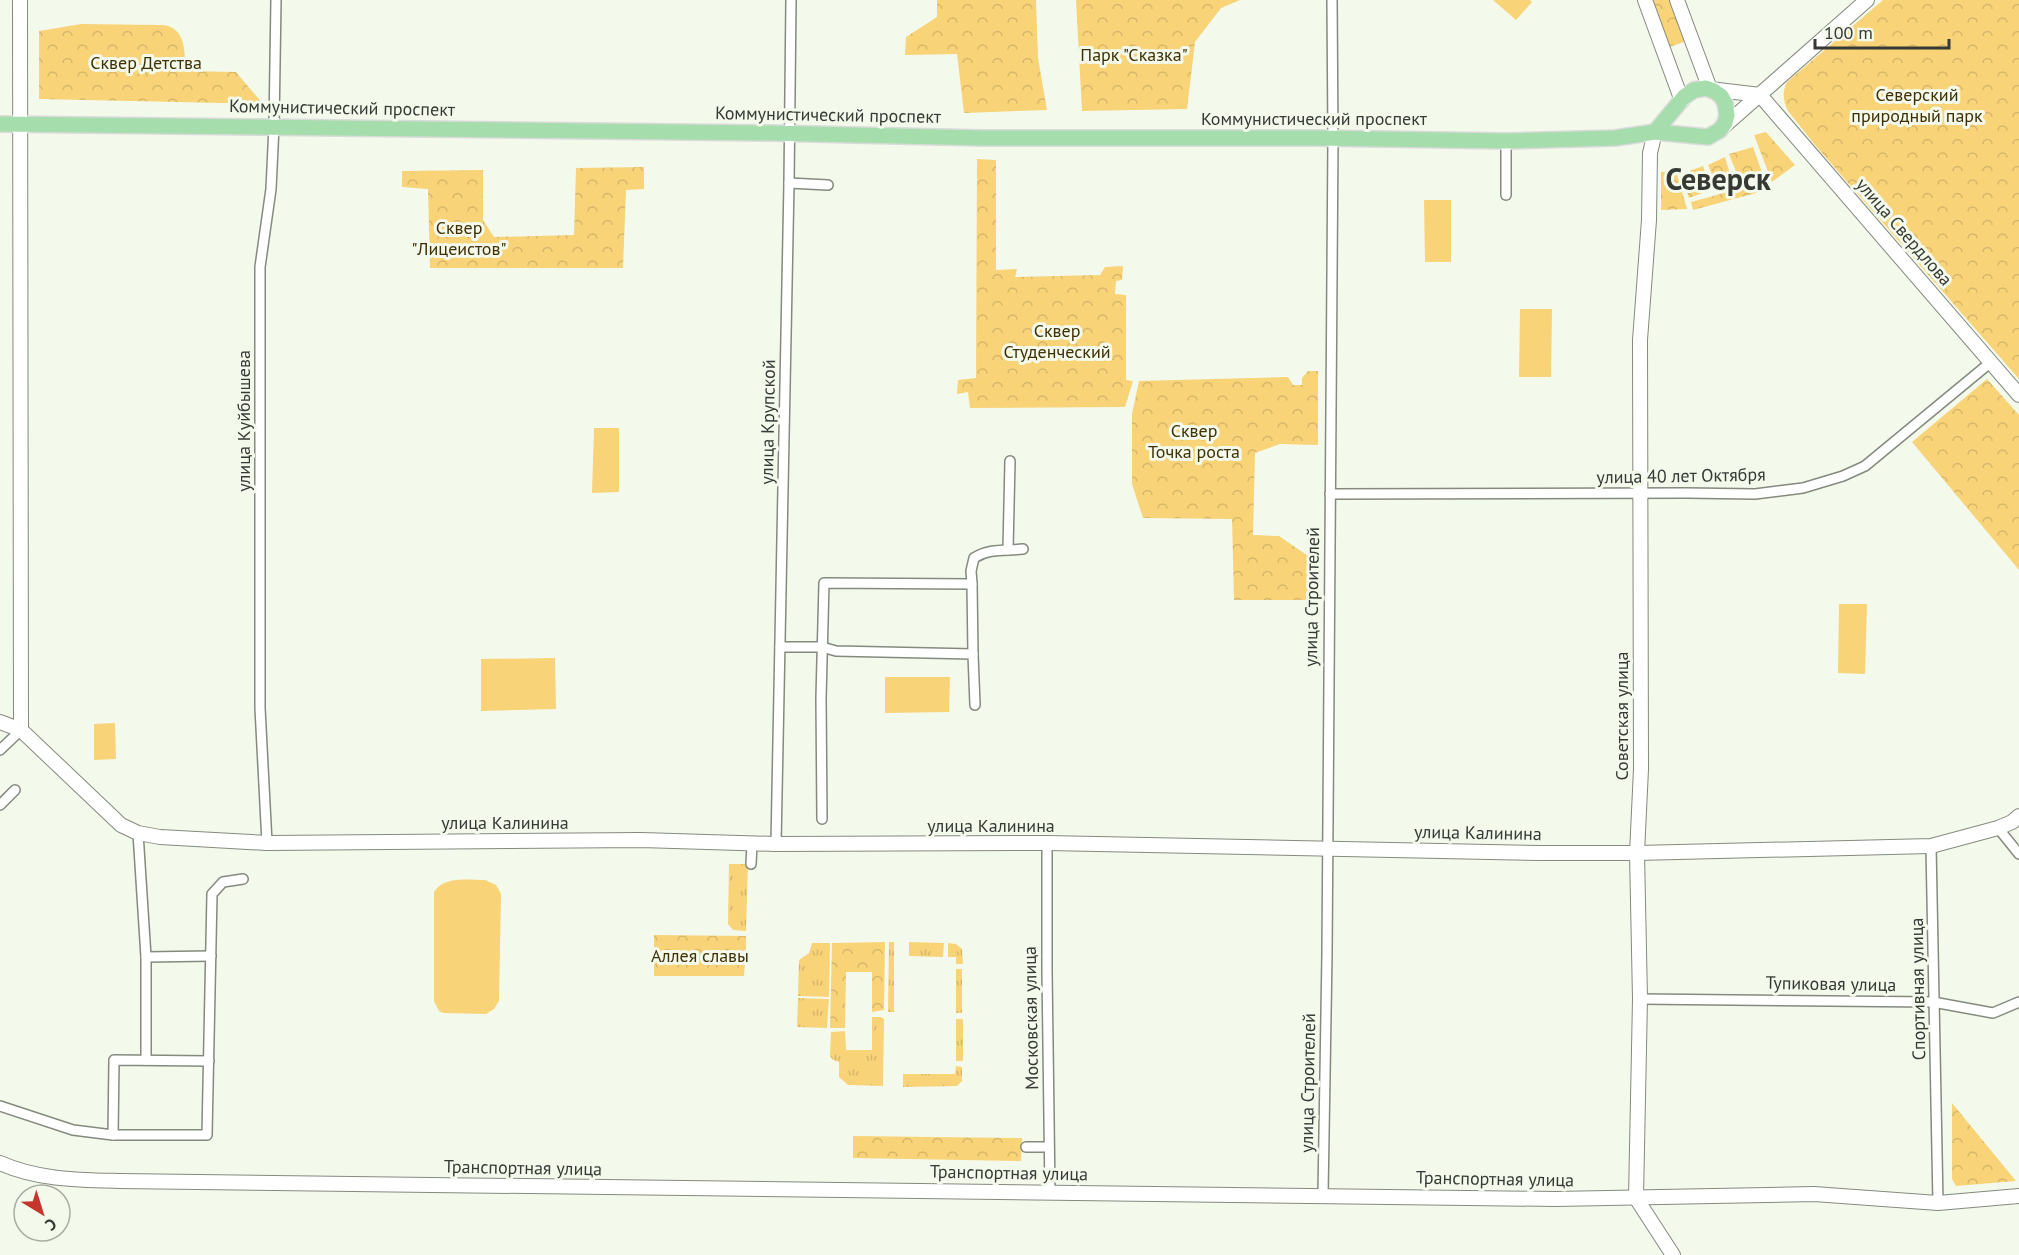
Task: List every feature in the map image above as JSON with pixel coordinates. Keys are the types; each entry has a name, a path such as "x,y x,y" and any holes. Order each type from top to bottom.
{"main road":[{"path":"1655,132 1682,101 1694,90 1702,88 1710,89 1721,96 1727,106 1727,119 1723,127 1712,136 1694,136 1683,127 1679,119 1682,101"},
{"name":"Коммунистический проспект","path":"0,124 789,133 983,138 1333,138 1506,141 1615,138 1655,132 1694,136"}],"street":[{"path":"0,750 21,730 20,0"},
{"name":"улица Куйбышева","path":"267,843 260,708 260,267 271,189 276,0"},
{"name":"улица Крупской","path":"776,844 789,183 790,0"},
{"name":"улица Строителей","path":"1323,1194 1333,138 1332,0"},
{"path":"1645,0 1682,101"},
{"path":"1677,0 1710,89 1760,94"},
{"path":"1723,127 1867,0"},
{"name":"улица Свердлова","path":"1760,94 2019,395"},
{"name":"Советская улица","path":"1636,1198 1640,999 1637,853 1641,769 1640,340 1649,220 1650,153 1655,132"},
{"path":"1506,141 1506,195"},
{"path":"789,183 828,186"},
{"name":"улица 40 лет Октября","path":"1330,494 1755,494 1803,488 1843,476 1865,466 1991,362"},
{"path":"1008,550 1010,461"},
{"path":"975,705 971,571 974,558 983,552 1023,549"},
{"path":"822,819 824,583 972,584"},
{"path":"780,647 822,647 836,651 973,654"},
{"name":"улица Калинина","path":"0,722 21,730 121,825 138,833 160,837 267,843 641,840 752,844 1047,843 1637,853 1931,846 1998,828 2019,816"},
{"path":"0,805 15,790"},
{"path":"1998,828 2019,854"},
{"path":"138,833 146,957 146,1060"},
{"name":"Московская улица","path":"1047,843 1050,1192"},
{"path":"751,864 752,844"},
{"name":"Спортивная улица","path":"1931,846 1938,1203"},
{"path":"0,1106 73,1130 113,1135 207,1135 212,894 223,882 243,879"},
{"path":"146,957 211,956"},
{"name":"Тупиковая улица","path":"1640,999 1933,1002 1993,1013 2019,1002"},
{"path":"113,1135 114,1060 209,1061"},
{"path":"1026,1147 1049,1147"},
{"name":"Транспортная улица","path":"0,1162 32,1174 57,1179 84,1180 1636,1198 1814,1194 1938,1203 2019,1196"},
{"path":"1636,1198 1673,1255"}],"green space":[{"name":"Парк \"Сказка\"","path":"937,0 1036,0 1038,58 1047,110 964,113 957,54 905,55 906,37 937,17"},
{"name":"Парк \"Сказка\"","path":"1076,0 1240,0 1221,8 1195,42 1187,109 1082,111"},
{"path":"1493,0 1530,0 1532,2 1516,20"},
{"path":"1652,0 1672,0 1687,41 1669,47"},
{"name":"Северский природный парк","path":"1883,0 2019,0 2019,379 1815,145 1786,107 1784,93 1787,82"},
{"name":"Сквер Детства","path":"81,24 171,27 183,42 186,71 236,72 263,104 39,99 39,31"},
{"path":"1766,132 1795,165 1772,182 1754,135"},
{"path":"1753,147 1763,175 1740,182 1729,154"},
{"path":"1725,157 1733,184 1718,190 1708,165"},
{"name":"Сквер Студенческий","path":"977,159 996,160 996,270 1017,269 1015,277 1100,275 1105,267 1123,266 1122,280 1116,281 1115,294 1126,295 1126,380 1133,381 1125,407 970,408 968,392 957,394 958,380 976,378"},
{"path":"1703,166 1711,190 1689,198 1681,174"},
{"name":"Сквер \"Лицеистов\"","path":"644,167 644,189 626,190 623,268 430,268 428,189 402,187 402,171 483,170 483,220 494,237 574,235 576,168"},
{"path":"1676,171 1687,209 1661,210 1661,172"},
{"path":"1764,182 1767,190 1693,210 1691,202"},
{"path":"1424,200 1451,200 1451,262 1425,262"},
{"path":"1520,309 1552,309 1551,377 1519,377"},
{"name":"Сквер Точка роста","path":"1308,371 1318,371 1318,445 1280,444 1255,453 1253,535 1279,536 1314,560 1314,600 1234,600 1232,519 1143,518 1132,484 1132,414 1139,381 1288,377 1293,385 1302,385 1302,378"},
{"path":"1987,379 2019,415 2019,570 1912,442"},
{"path":"594,428 619,428 619,492 592,493"},
{"path":"1839,604 1867,604 1865,674 1838,673"},
{"path":"555,658 556,709 481,711 481,659"},
{"path":"885,677 950,677 949,712 885,713"},
{"path":"115,723 116,759 94,760 94,724"},
{"path":"729,864 748,864 746,931 733,930 728,924"},
{"path":"485,880 496,885 501,894 499,1001 494,1009 486,1014 443,1013 439,1011 434,1001 434,892 438,887 450,881"},
{"name":"Аллея славы","path":"654,935 746,936 746,951 728,951 728,963 745,963 744,976 654,976"},
{"path":"885,942 884,1010 872,1012 872,972 846,972 845,1028 830,1028 832,943"},
{"path":"889,942 894,942 894,1012 888,1012"},
{"path":"909,942 944,943 943,957 909,956"},
{"path":"812,943 830,943 829,997 798,996 799,960 809,953"},
{"path":"948,943 956,944 962,949 963,964 956,964 956,957 948,957"},
{"path":"956,969 962,969 962,1013 956,1013"},
{"path":"798,998 829,999 827,1028 797,1027"},
{"path":"872,1017 884,1019 883,1086 848,1085 839,1077 839,1062 830,1056 831,1032 845,1031 846,1050 872,1050"},
{"path":"956,1019 963,1019 963,1061 956,1061"},
{"path":"956,1066 962,1067 962,1081 957,1086 903,1087 903,1074 955,1074"},
{"path":"1952,1103 2016,1181 1956,1186 1952,1179"},
{"path":"853,1136 1022,1138 1021,1161 853,1158"}],"district":[{"name":"Северск","path":"1718,180"}]}
